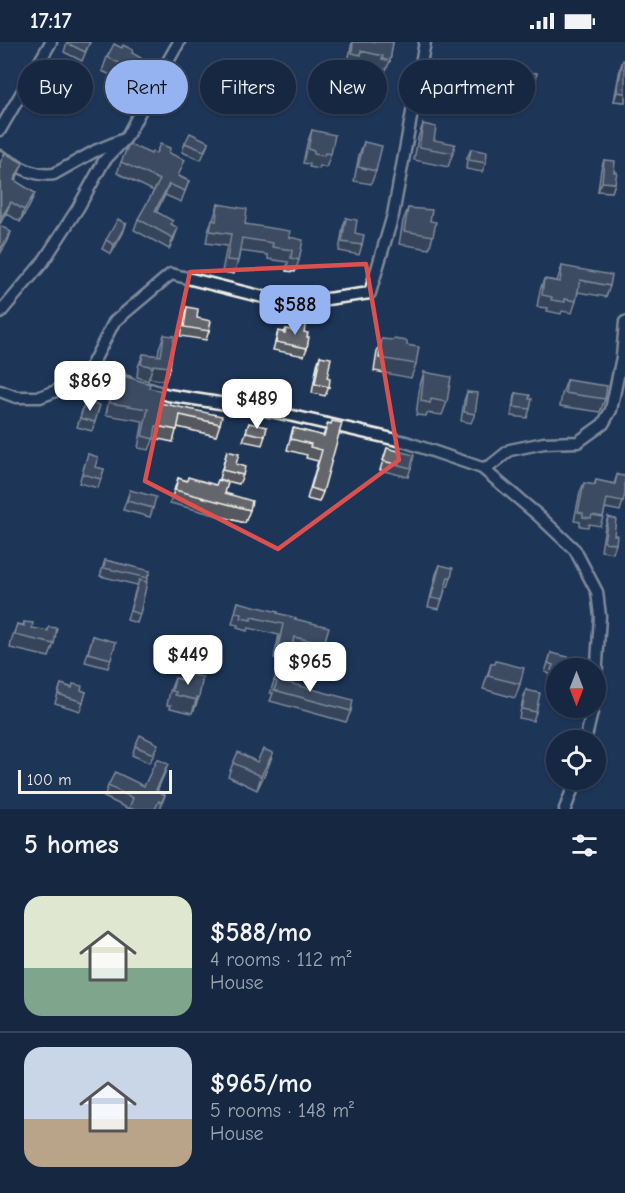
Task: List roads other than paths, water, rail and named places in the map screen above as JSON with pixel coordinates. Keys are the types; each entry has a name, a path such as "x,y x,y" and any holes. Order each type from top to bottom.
{"street":[{"path":"0,130 51,42"},
{"path":"0,313 43,262 105,161 126,138 180,42"},
{"path":"84,380 114,322 171,274 291,303 370,294 393,215 425,42"},
{"path":"0,156 28,172 54,174 95,151 126,138"},
{"path":"482,468 490,466 510,450 544,443 578,442 603,424 611,410 622,357 625,322"},
{"path":"0,391 16,397 40,397 84,380 115,378 168,395 271,411 406,442 482,468 575,550 597,592 600,616 597,658"},
{"path":"565,809 572,790"}]}
